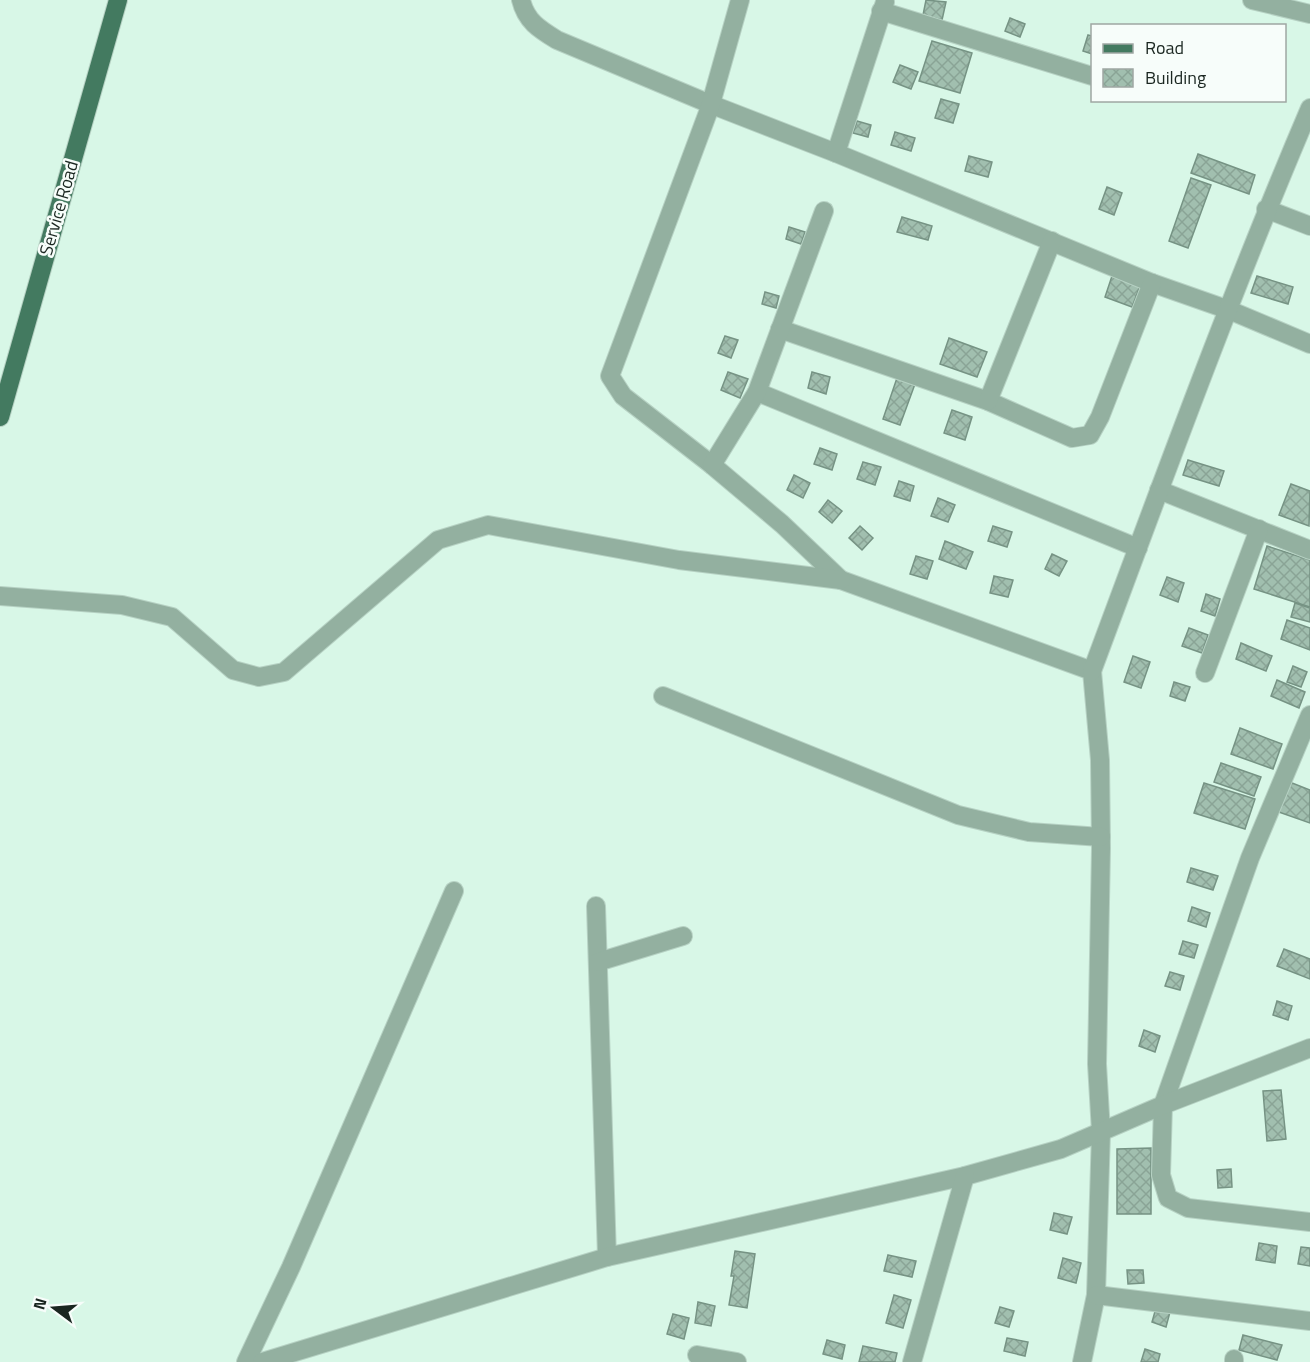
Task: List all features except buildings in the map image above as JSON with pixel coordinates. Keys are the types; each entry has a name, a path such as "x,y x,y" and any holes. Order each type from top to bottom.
{"main road":[{"name":"Service Road","path":"0,417 118,0"}],"street":[{"path":"520,0 524,12 536,27 557,40 1152,283 1229,310 1310,344"},
{"path":"740,0 710,104 610,376 623,396 712,465 782,524 841,580"},
{"path":"1252,0 1310,14"},
{"path":"836,153 883,6 1091,76"},
{"path":"1082,1362 1096,1295 1101,1132 1097,1064 1100,760 1092,671 1266,209 1310,108"},
{"path":"1266,209 1310,226"},
{"path":"712,465 757,392 824,211"},
{"path":"988,401 1052,241"},
{"path":"780,329 988,401 1072,438 1090,435 1100,417 1152,283"},
{"path":"757,392 1138,548"},
{"path":"1159,490 1310,550"},
{"path":"0,596 122,605 172,617 233,670 259,677 284,672 438,540 489,525 679,560 841,580 1092,671"},
{"path":"1205,673 1259,529"},
{"path":"663,696 958,815 1029,832 1101,837"},
{"path":"1310,715 1250,858 1163,1105 1161,1174 1168,1198 1188,1208 1310,1222"},
{"path":"246,1362 291,1267 454,891"},
{"path":"596,906 607,1257"},
{"path":"598,962 683,936"},
{"path":"262,1362 607,1257 964,1176 1060,1149 1163,1105 1310,1048"},
{"path":"912,1362 964,1176"},
{"path":"1096,1295 1310,1321"},
{"path":"697,1355 737,1362"}]}
